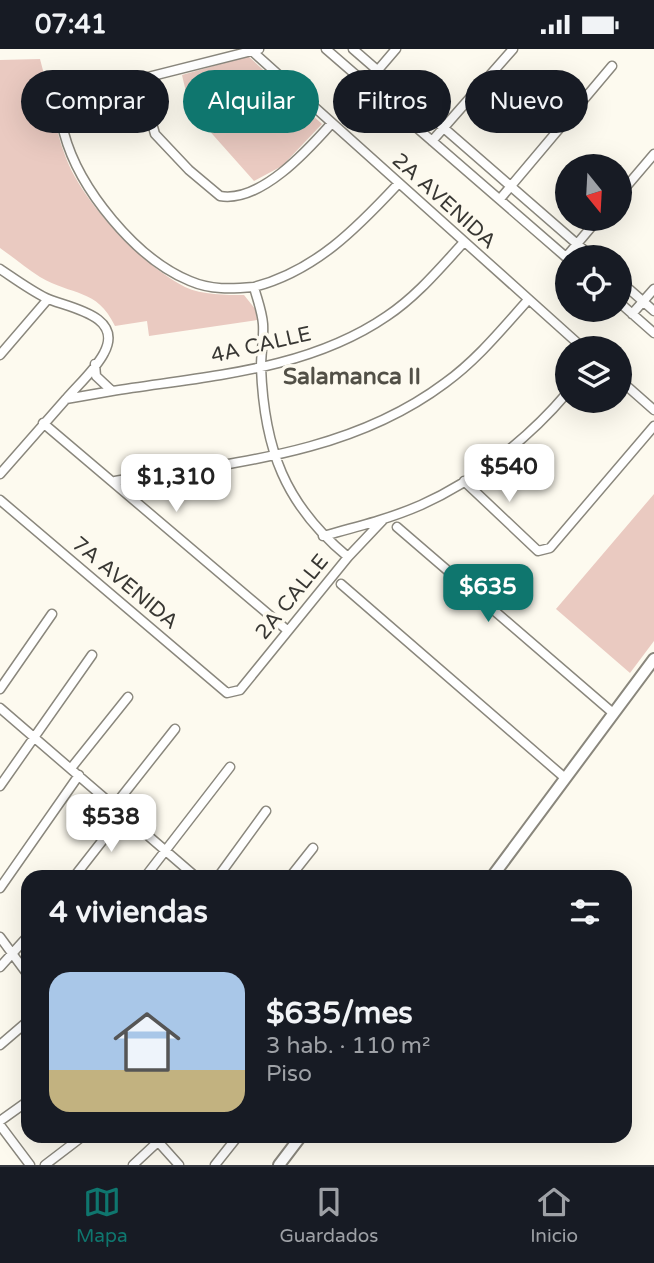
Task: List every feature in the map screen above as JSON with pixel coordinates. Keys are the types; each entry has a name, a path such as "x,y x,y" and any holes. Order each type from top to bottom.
{"main road":[{"path":"497,870 654,659"},
{"path":"279,1165 295,1143"}],"street":[{"path":"326,49 350,70"},
{"path":"353,49 378,70 396,49"},
{"path":"451,120 513,49"},
{"path":"169,72 256,50"},
{"name":"2A AVENIDA","path":"256,50 331,124 569,336"},
{"path":"499,199 612,65"},
{"path":"155,133 189,170 220,196 236,196 282,174 331,124"},
{"path":"65,133 69,152 81,176 111,219 126,234 187,280 223,289 254,287 292,272 342,242 398,184"},
{"path":"423,133 555,247"},
{"path":"432,141 439,133"},
{"path":"450,133 577,244 588,231"},
{"path":"632,180 654,154"},
{"name":"4A CALLE","path":"66,399 261,367 304,357 344,341 388,316 418,291 464,242"},
{"path":"0,269 48,299 86,310 104,328 106,350 0,474"},
{"path":"254,287 263,323 261,367 273,456 290,492 323,536 348,557"},
{"path":"654,289 632,314 654,333"},
{"path":"632,291 654,311"},
{"path":"0,355 48,299"},
{"path":"116,481 310,449 351,435 420,400 473,359 528,300"},
{"path":"95,364 96,376 112,391"},
{"path":"632,390 653,407"},
{"name":"2A CALLE","path":"323,536 383,520 423,504 464,481 524,436 555,405"},
{"path":"43,423 116,481 287,630"},
{"path":"464,481 538,551 550,548 654,426"},
{"name":"7A AVENIDA","path":"0,500 227,694"},
{"name":"2A CALLE","path":"227,694 240,690 348,557 383,520"},
{"path":"397,527 613,713"},
{"path":"341,585 565,778"},
{"path":"0,689 52,614"},
{"path":"0,786 92,655"},
{"path":"72,767 128,697"},
{"path":"0,708 72,767 188,870"},
{"path":"115,805 175,729"},
{"path":"150,870 230,767"},
{"path":"0,888 79,775"},
{"path":"223,870 266,811"},
{"path":"79,870 124,813"},
{"path":"296,870 313,848"},
{"path":"0,937 21,966"},
{"path":"0,967 21,945"},
{"path":"0,1045 21,1027"},
{"path":"21,1106 0,1123 30,1165"},
{"path":"46,1165 74,1143"},
{"path":"133,1165 154,1143"},
{"path":"163,1143 179,1165"},
{"path":"215,1165 233,1143"}],"shaded area":[{"path":"248,56 263,70 199,70"},
{"path":"40,59 43,70 21,70 21,133 58,133 74,176 116,231 151,264 185,287 199,292 244,295 256,310 257,320 149,336 147,321 115,326 108,314 92,299 40,277 0,248 0,60"},
{"path":"211,133 313,133 282,166 254,181"},
{"path":"654,494 654,641 630,673 556,609"}],"district":[{"name":"Salamanca II","path":"352,377"}]}
